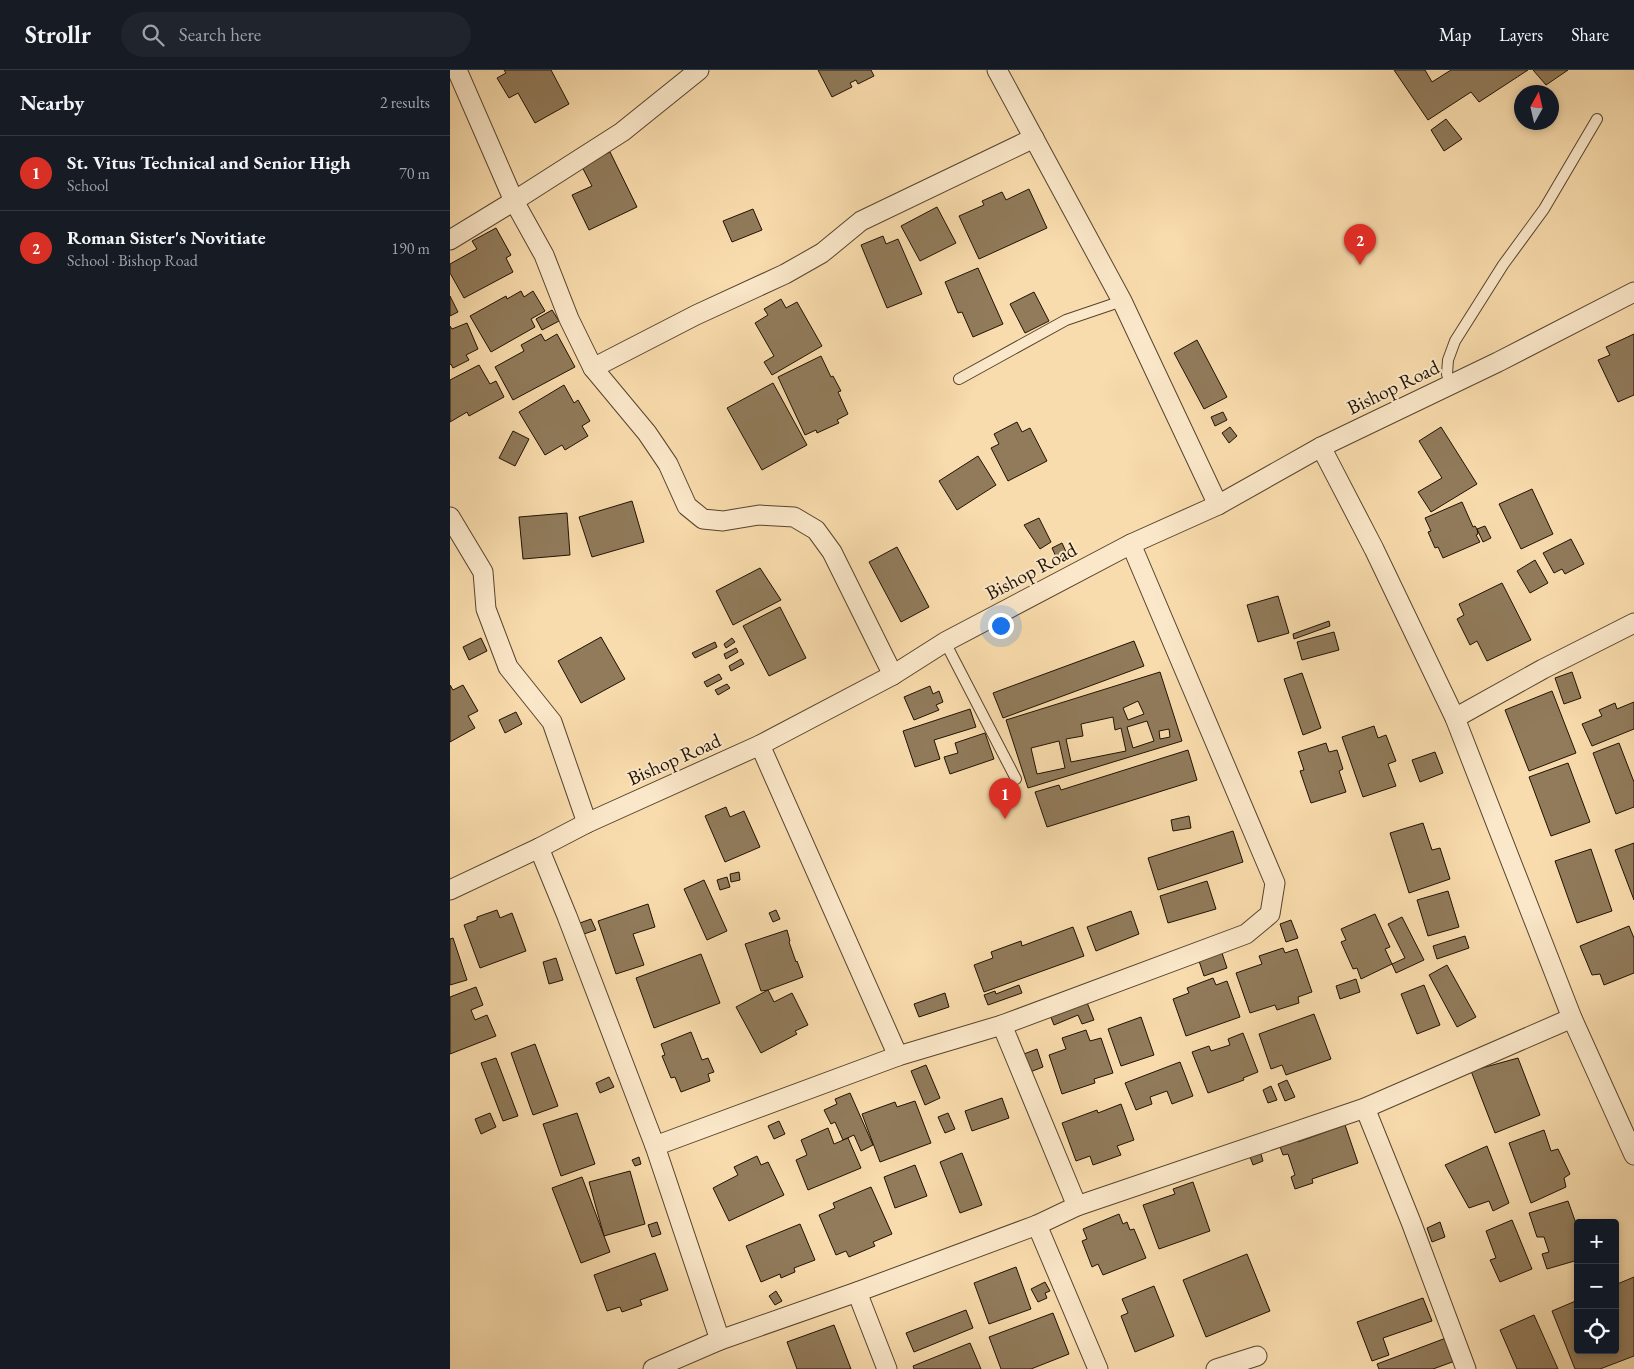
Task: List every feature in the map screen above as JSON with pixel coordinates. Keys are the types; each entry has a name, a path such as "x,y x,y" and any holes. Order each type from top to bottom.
{"street":[{"path":"457,70 514,201 544,256 569,319 593,368 647,433 668,464 687,506 703,519 722,521 759,515 794,517 816,530 832,552 893,675"},
{"path":"450,240 622,132 698,70"},
{"path":"996,70 1122,301 1218,505"},
{"path":"593,368 785,274 822,253 861,221 1034,138"},
{"name":"Bishop Road","path":"450,890 539,848 586,823 760,745 893,675 945,642 1131,544 1218,505 1321,447 1634,292"},
{"path":"1321,447 1374,549 1454,718 1572,1018 1634,1155"},
{"path":"450,517 483,572 486,609 508,667 552,722 586,823"},
{"path":"655,1146 898,1056 1002,1026 1246,934 1270,914 1275,883 1131,544"},
{"path":"1454,718 1551,664 1634,624"},
{"path":"760,745 898,1056"},
{"path":"539,848 655,1146 720,1340"},
{"path":"653,1369 720,1340 857,1292 1036,1225 1077,1206 1365,1108 1572,1018"},
{"path":"1002,1026 1077,1206"},
{"path":"1365,1108 1411,1222 1466,1369"},
{"path":"1036,1225 1098,1369"},
{"path":"857,1292 887,1369"},
{"path":"1216,1369 1257,1356"}],"lane":[{"path":"1450,384 1447,374 1448,360 1455,341 1504,265 1544,209 1597,119"},
{"path":"958,379 1066,320 1122,301"},
{"path":"945,642 1016,779"}],"building":[{"path":"504,70 551,70 569,104 535,123 518,93 509,98 497,78 506,73"},
{"path":"818,70 871,70 874,76 858,84 856,80 850,83 852,87 832,97"},
{"path":"1394,70 1425,70 1432,82 1451,70 1528,70 1479,102 1471,92 1428,120"},
{"path":"1533,70 1568,70 1546,85"},
{"path":"1446,119 1462,139 1444,151 1431,130"},
{"path":"610,152 637,207 589,230 572,195 592,186 581,165"},
{"path":"1029,189 1047,228 979,259 959,216 984,205 982,201 1002,192 1006,200"},
{"path":"937,207 956,243 920,261 901,226"},
{"path":"753,209 762,230 732,242 723,221"},
{"path":"496,228 511,255 506,258 513,272 464,298 450,273 450,264 477,249 472,241"},
{"path":"883,236 886,244 898,239 922,294 887,308 861,245"},
{"path":"978,268 1003,324 973,337 962,312 958,313 945,282"},
{"path":"521,291 524,297 533,291 545,311 531,319 535,327 491,352 470,316 506,296 507,299"},
{"path":"1034,292 1049,321 1025,333 1010,304"},
{"path":"450,296 458,312 450,316"},
{"path":"781,299 786,308 797,302 822,346 772,375 764,362 774,356 755,323 768,315 764,309"},
{"path":"552,310 559,321 542,330 536,319"},
{"path":"467,323 478,349 466,355 469,360 453,368 450,365 450,326 452,329"},
{"path":"541,334 545,341 557,334 575,367 513,400 495,367 524,351 521,345"},
{"path":"1634,334 1634,395 1618,402 1598,360 1610,355 1606,347"},
{"path":"1197,340 1227,397 1204,409 1174,353"},
{"path":"821,356 831,377 833,376 841,391 838,392 848,414 837,420 839,423 817,433 816,430 805,435 778,377"},
{"path":"479,365 490,384 496,381 504,397 469,416 467,412 450,422 450,380"},
{"path":"773,383 807,445 762,470 727,408"},
{"path":"564,385 574,403 578,400 590,421 582,426 588,436 565,450 562,445 545,455 519,412"},
{"path":"1223,412 1227,420 1215,426 1211,417"},
{"path":"1017,422 1022,432 1030,428 1047,461 1008,481 991,448 999,444 994,434"},
{"path":"1230,427 1237,436 1229,443 1222,433"},
{"path":"1441,427 1477,484 1431,512 1418,492 1442,478 1419,441"},
{"path":"513,431 529,439 515,466 499,458"},
{"path":"978,456 996,485 957,510 939,481"},
{"path":"1532,489 1553,534 1521,549 1499,504"},
{"path":"632,501 644,542 592,557 579,517"},
{"path":"1462,502 1473,527 1475,526 1477,529 1478,534 1476,535 1480,542 1443,558 1438,547 1435,548 1428,532 1431,531 1425,518"},
{"path":"567,513 570,555 523,559 519,517"},
{"path":"1039,518 1051,542 1040,549 1024,525"},
{"path":"1485,526 1491,538 1483,542 1477,529"},
{"path":"1571,539 1584,564 1565,574 1562,569 1554,573 1543,553"},
{"path":"1062,543 1068,556 1058,561 1052,548"},
{"path":"897,547 929,607 901,622 869,562"},
{"path":"1535,560 1548,583 1530,593 1517,571"},
{"path":"760,568 781,600 733,625 716,591"},
{"path":"1502,583 1531,640 1487,661 1477,641 1470,645 1457,619 1464,615 1459,604"},
{"path":"1278,596 1289,633 1258,642 1247,605"},
{"path":"780,607 806,658 769,676 743,626"},
{"path":"1329,621 1330,626 1294,639 1293,634"},
{"path":"1334,632 1339,650 1302,660 1297,642"},
{"path":"601,637 625,679 581,703 558,661"},
{"path":"481,638 487,651 469,660 463,647"},
{"path":"732,638 735,642 726,648 724,644"},
{"path":"1134,641 1144,666 1003,718 993,693"},
{"path":"715,642 717,647 695,658 692,653"},
{"path":"736,648 738,652 726,659 724,654"},
{"path":"741,659 744,664 731,671 729,666"},
{"path":"1160,672 1182,741 1028,788 1006,720","holes":["1138,701 1144,714 1128,720 1123,708","1113,717 1115,730 1121,728 1126,751 1071,762 1066,739 1083,736 1081,724","1147,721 1154,741 1133,748 1127,727","1169,729 1170,737 1160,739 1159,731","1059,741 1065,768 1037,774 1031,748"]},
{"path":"1572,672 1581,698 1564,704 1555,678"},
{"path":"1302,673 1321,728 1303,735 1284,679"},
{"path":"719,674 722,679 707,687 704,682"},
{"path":"727,684 730,688 718,695 715,690"},
{"path":"450,685 453,690 463,685 478,711 468,716 475,728 450,742"},
{"path":"930,686 933,694 939,691 943,702 936,705 939,710 914,720 904,697"},
{"path":"1552,691 1576,753 1529,771 1505,710"},
{"path":"1634,702 1634,729 1592,746 1582,724 1602,716 1599,710 1615,703 1617,709"},
{"path":"970,709 976,727 934,740 940,759 915,767 903,731"},
{"path":"516,712 522,724 505,733 499,720"},
{"path":"1374,726 1378,738 1386,735 1396,761 1388,764 1396,786 1363,797 1342,737"},
{"path":"985,733 994,759 950,774 944,757 958,753 955,743"},
{"path":"1326,743 1329,752 1337,750 1343,769 1339,771 1346,792 1311,803 1300,771 1304,770 1298,752"},
{"path":"1619,743 1634,782 1634,807 1616,814 1593,753"},
{"path":"1188,750 1197,780 1047,827 1035,792 1059,785 1061,790"},
{"path":"1435,752 1443,773 1420,782 1412,760"},
{"path":"1568,763 1590,822 1551,836 1529,777"},
{"path":"726,807 730,817 744,811 760,847 725,862 705,816"},
{"path":"1189,816 1191,828 1173,831 1171,820"},
{"path":"1423,823 1432,850 1440,848 1450,879 1409,893 1390,833"},
{"path":"1233,831 1243,862 1158,890 1148,858"},
{"path":"1634,843 1634,900 1615,850"},
{"path":"1591,849 1612,911 1577,923 1555,861"},
{"path":"739,872 740,880 731,882 730,874"},
{"path":"727,877 730,887 720,890 717,880"},
{"path":"704,880 727,931 707,940 684,889"},
{"path":"1207,881 1216,909 1168,923 1160,896"},
{"path":"1448,891 1459,927 1428,936 1417,900"},
{"path":"648,904 655,927 633,934 644,965 616,974 598,921"},
{"path":"497,910 500,918 512,913 526,951 480,968 464,925 477,920 477,917"},
{"path":"776,910 780,919 773,922 769,913"},
{"path":"1131,911 1139,934 1096,951 1087,927"},
{"path":"1375,914 1390,947 1385,949 1392,964 1361,979 1357,968 1353,969 1341,942 1346,940 1341,929"},
{"path":"1402,917 1424,960 1396,973 1392,964 1405,958 1388,924"},
{"path":"591,919 596,930 581,935 577,924"},
{"path":"1291,920 1298,938 1286,942 1280,924"},
{"path":"1629,926 1634,938 1634,973 1604,985 1600,974 1592,975 1580,946"},
{"path":"1073,927 1084,956 984,992 974,965 993,958 991,952 1021,941 1022,946"},
{"path":"787,930 789,942 803,977 761,991 745,944"},
{"path":"1465,936 1469,948 1437,959 1433,946"},
{"path":"453,938 467,980 450,985 450,939"},
{"path":"1283,948 1285,953 1297,949 1312,992 1298,997 1299,1003 1277,1010 1275,1005 1250,1013 1236,973 1262,964 1259,956"},
{"path":"1221,950 1227,968 1204,976 1198,958"},
{"path":"701,954 720,1003 654,1028 636,978"},
{"path":"556,958 563,980 549,984 543,962"},
{"path":"1447,965 1476,1017 1457,1027 1429,975"},
{"path":"1213,978 1216,985 1227,981 1240,1017 1186,1036 1173,999 1189,993 1187,988"},
{"path":"1356,979 1360,992 1340,999 1336,986"},
{"path":"1019,985 1022,993 988,1005 984,995 995,991 996,994"},
{"path":"1424,985 1440,1025 1417,1034 1401,994"},
{"path":"476,987 483,1005 471,1010 475,1020 487,1015 496,1036 450,1054 450,997"},
{"path":"768,990 774,1002 792,993 808,1025 795,1031 797,1034 761,1053 736,1007"},
{"path":"945,993 949,1007 919,1017 914,1004"},
{"path":"1086,1000 1094,1020 1082,1024 1078,1015 1054,1025 1050,1015"},
{"path":"1314,1014 1331,1059 1286,1075 1282,1065 1271,1069 1259,1034"},
{"path":"1141,1017 1154,1055 1121,1066 1108,1029"},
{"path":"1086,1030 1090,1041 1101,1038 1113,1073 1094,1079 1095,1083 1062,1094 1049,1055 1066,1049 1062,1038"},
{"path":"691,1032 702,1060 708,1058 714,1072 708,1074 710,1081 681,1092 675,1077 671,1078 662,1056 665,1055 661,1044"},
{"path":"1243,1033 1258,1072 1243,1078 1244,1080 1208,1093 1192,1052 1209,1046 1211,1051 1230,1045 1228,1039"},
{"path":"535,1044 558,1106 533,1115 511,1053"},
{"path":"1037,1049 1043,1067 1030,1072 1024,1054"},
{"path":"496,1058 518,1116 503,1121 481,1063"},
{"path":"1518,1058 1540,1115 1495,1133 1471,1071"},
{"path":"1180,1062 1193,1096 1172,1104 1167,1091 1150,1097 1152,1104 1136,1110 1125,1083"},
{"path":"926,1065 940,1098 925,1105 911,1071"},
{"path":"609,1077 614,1087 600,1093 596,1083"},
{"path":"1287,1080 1295,1097 1285,1101 1278,1084"},
{"path":"1271,1086 1277,1100 1268,1103 1263,1090"},
{"path":"850,1093 873,1145 861,1151 854,1135 843,1140 835,1122 831,1124 824,1110 837,1104 835,1099"},
{"path":"1002,1098 1009,1118 972,1131 965,1111"},
{"path":"915,1101 931,1143 880,1162 862,1114 895,1102 897,1107"},
{"path":"1121,1104 1134,1140 1117,1146 1121,1155 1093,1165 1090,1156 1076,1161 1062,1123 1097,1110 1098,1113"},
{"path":"490,1113 496,1127 481,1134 475,1119"},
{"path":"577,1113 595,1164 561,1176 543,1124"},
{"path":"948,1113 955,1129 945,1133 938,1117"},
{"path":"779,1121 785,1134 774,1139 768,1126"},
{"path":"1345,1125 1358,1163 1312,1179 1313,1183 1295,1189 1291,1177 1295,1175 1288,1154 1283,1155 1279,1144 1296,1138 1298,1142"},
{"path":"828,1128 834,1144 848,1138 861,1168 808,1190 796,1160 807,1155 801,1140"},
{"path":"1544,1130 1551,1151 1558,1149 1570,1174 1564,1178 1566,1187 1531,1203 1509,1143"},
{"path":"1487,1146 1509,1203 1493,1211 1489,1201 1469,1208 1445,1165"},
{"path":"1260,1151 1263,1161 1253,1165 1249,1154"},
{"path":"962,1153 982,1205 960,1213 940,1162"},
{"path":"757,1156 761,1165 768,1162 784,1195 729,1221 713,1188 738,1175 734,1167"},
{"path":"639,1157 641,1164 635,1166 632,1160"},
{"path":"915,1165 927,1196 895,1208 884,1177"},
{"path":"630,1171 645,1224 604,1236 589,1182"},
{"path":"582,1177 610,1252 581,1263 552,1188"},
{"path":"1193,1182 1210,1231 1159,1249 1143,1205 1175,1194 1173,1189"},
{"path":"871,1187 892,1234 873,1242 875,1246 849,1257 846,1251 836,1255 819,1215 835,1208 833,1203"},
{"path":"1568,1201 1574,1219 1574,1261 1547,1269 1542,1254 1549,1252 1544,1237 1537,1237 1529,1213"},
{"path":"1119,1214 1123,1224 1127,1222 1130,1230 1134,1229 1146,1258 1103,1275 1098,1264 1092,1267 1082,1241 1087,1239 1083,1229"},
{"path":"1512,1220 1532,1269 1500,1282 1490,1260 1496,1258 1486,1231"},
{"path":"657,1222 661,1234 652,1237 648,1225"},
{"path":"1440,1222 1445,1237 1432,1242 1427,1228"},
{"path":"800,1224 815,1260 794,1268 795,1272 781,1278 780,1274 761,1282 746,1246"},
{"path":"655,1253 668,1290 640,1300 642,1305 622,1312 620,1307 607,1311 594,1275"},
{"path":"1247,1254 1270,1311 1206,1337 1183,1280"},
{"path":"1016,1267 1031,1309 989,1324 974,1283"},
{"path":"1634,1277 1634,1356 1600,1369 1575,1369 1552,1311 1574,1302 1574,1354 1619,1354 1619,1283"},
{"path":"1045,1282 1050,1291 1045,1293 1047,1298 1038,1302 1031,1289"},
{"path":"1154,1286 1174,1336 1135,1352 1121,1316 1128,1313 1122,1299"},
{"path":"776,1291 782,1301 775,1305 769,1296"},
{"path":"1423,1298 1432,1321 1383,1338 1389,1355 1372,1361 1357,1322"},
{"path":"966,1310 973,1328 914,1352 906,1333"},
{"path":"1053,1313 1069,1354 1031,1369 1001,1369 989,1337"},
{"path":"1534,1315 1558,1369 1517,1369 1500,1330"},
{"path":"834,1325 851,1369 797,1369 787,1342"},
{"path":"1446,1338 1455,1361 1433,1369 1379,1369 1377,1364"},
{"path":"970,1343 981,1369 914,1369 913,1366"}],"place":[{"name":"Roman Sister's Novitiate","path":"1360,265"},
{"name":"St. Vitus Technical and Senior High","path":"1005,819"}]}
